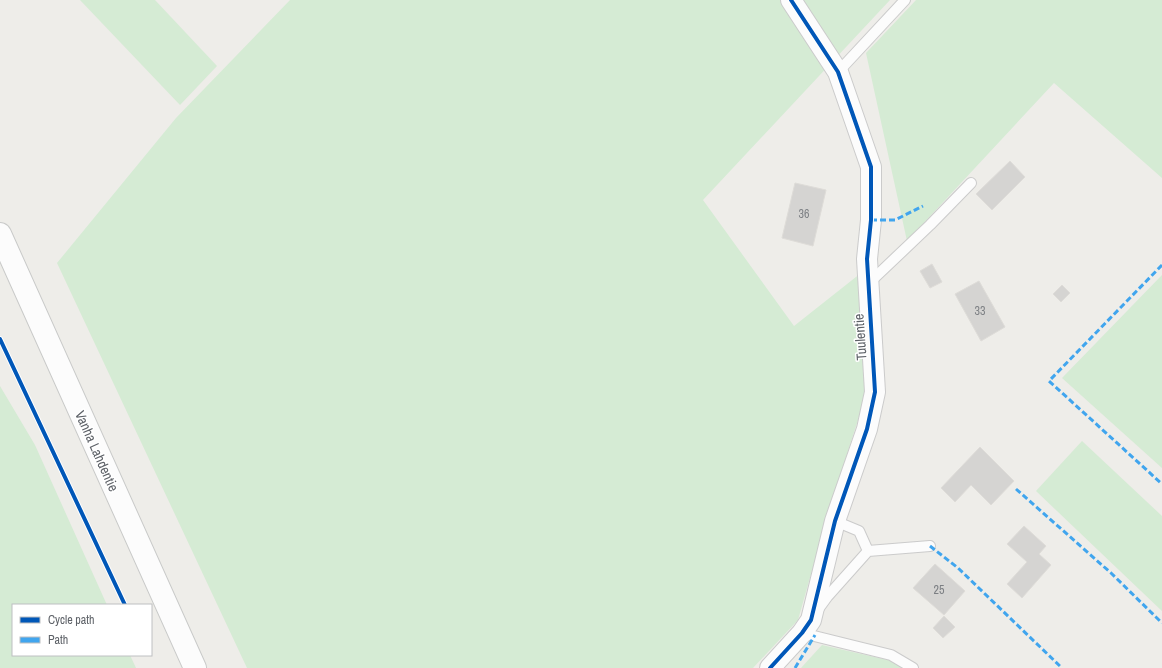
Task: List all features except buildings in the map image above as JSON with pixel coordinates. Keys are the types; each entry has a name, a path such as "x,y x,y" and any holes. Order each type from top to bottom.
{"main road":[{"name":"Vanha Lahdentie","path":"0,234 195,668"}],"street":[{"name":"Tuulentie","path":"770,668 807,626 835,521 867,429 875,392 866,259 871,220 871,168 838,72 791,0"}],"lane":[{"path":"838,72 906,0"},
{"path":"868,284 930,225 971,183"},
{"path":"835,521 859,531 868,551"},
{"path":"913,668 891,655 807,626 827,597 868,551 930,546"}],"green space":[{"path":"80,0 155,0 217,66 180,105"},
{"path":"290,0 890,0 703,200 794,326 861,273 867,392 830,507 798,620 753,668 247,668 57,263 176,118"},
{"path":"916,0 1162,0 1162,178 1054,83 907,241 866,53"},
{"path":"1162,275 1162,468 1062,378"},
{"path":"0,386 35,445 107,604 12,604 12,656 130,656 136,668 0,668"},
{"path":"1082,441 1162,516 1162,611 1036,491"},
{"path":"822,645 892,661 902,668 801,668"}],"marked path":[{"path":"871,220 895,220 923,206"},
{"path":"1162,265 1049,381 1162,484"},
{"path":"1016,489 1111,573 1162,623"},
{"path":"930,546 958,568 1062,668"},
{"path":"795,668 815,635"}],"cycle path":[{"path":"770,668 802,633 811,620 835,521 867,429 875,392 867,259 871,220 871,167 838,72 791,0"},
{"path":"0,339 125,604"}]}
